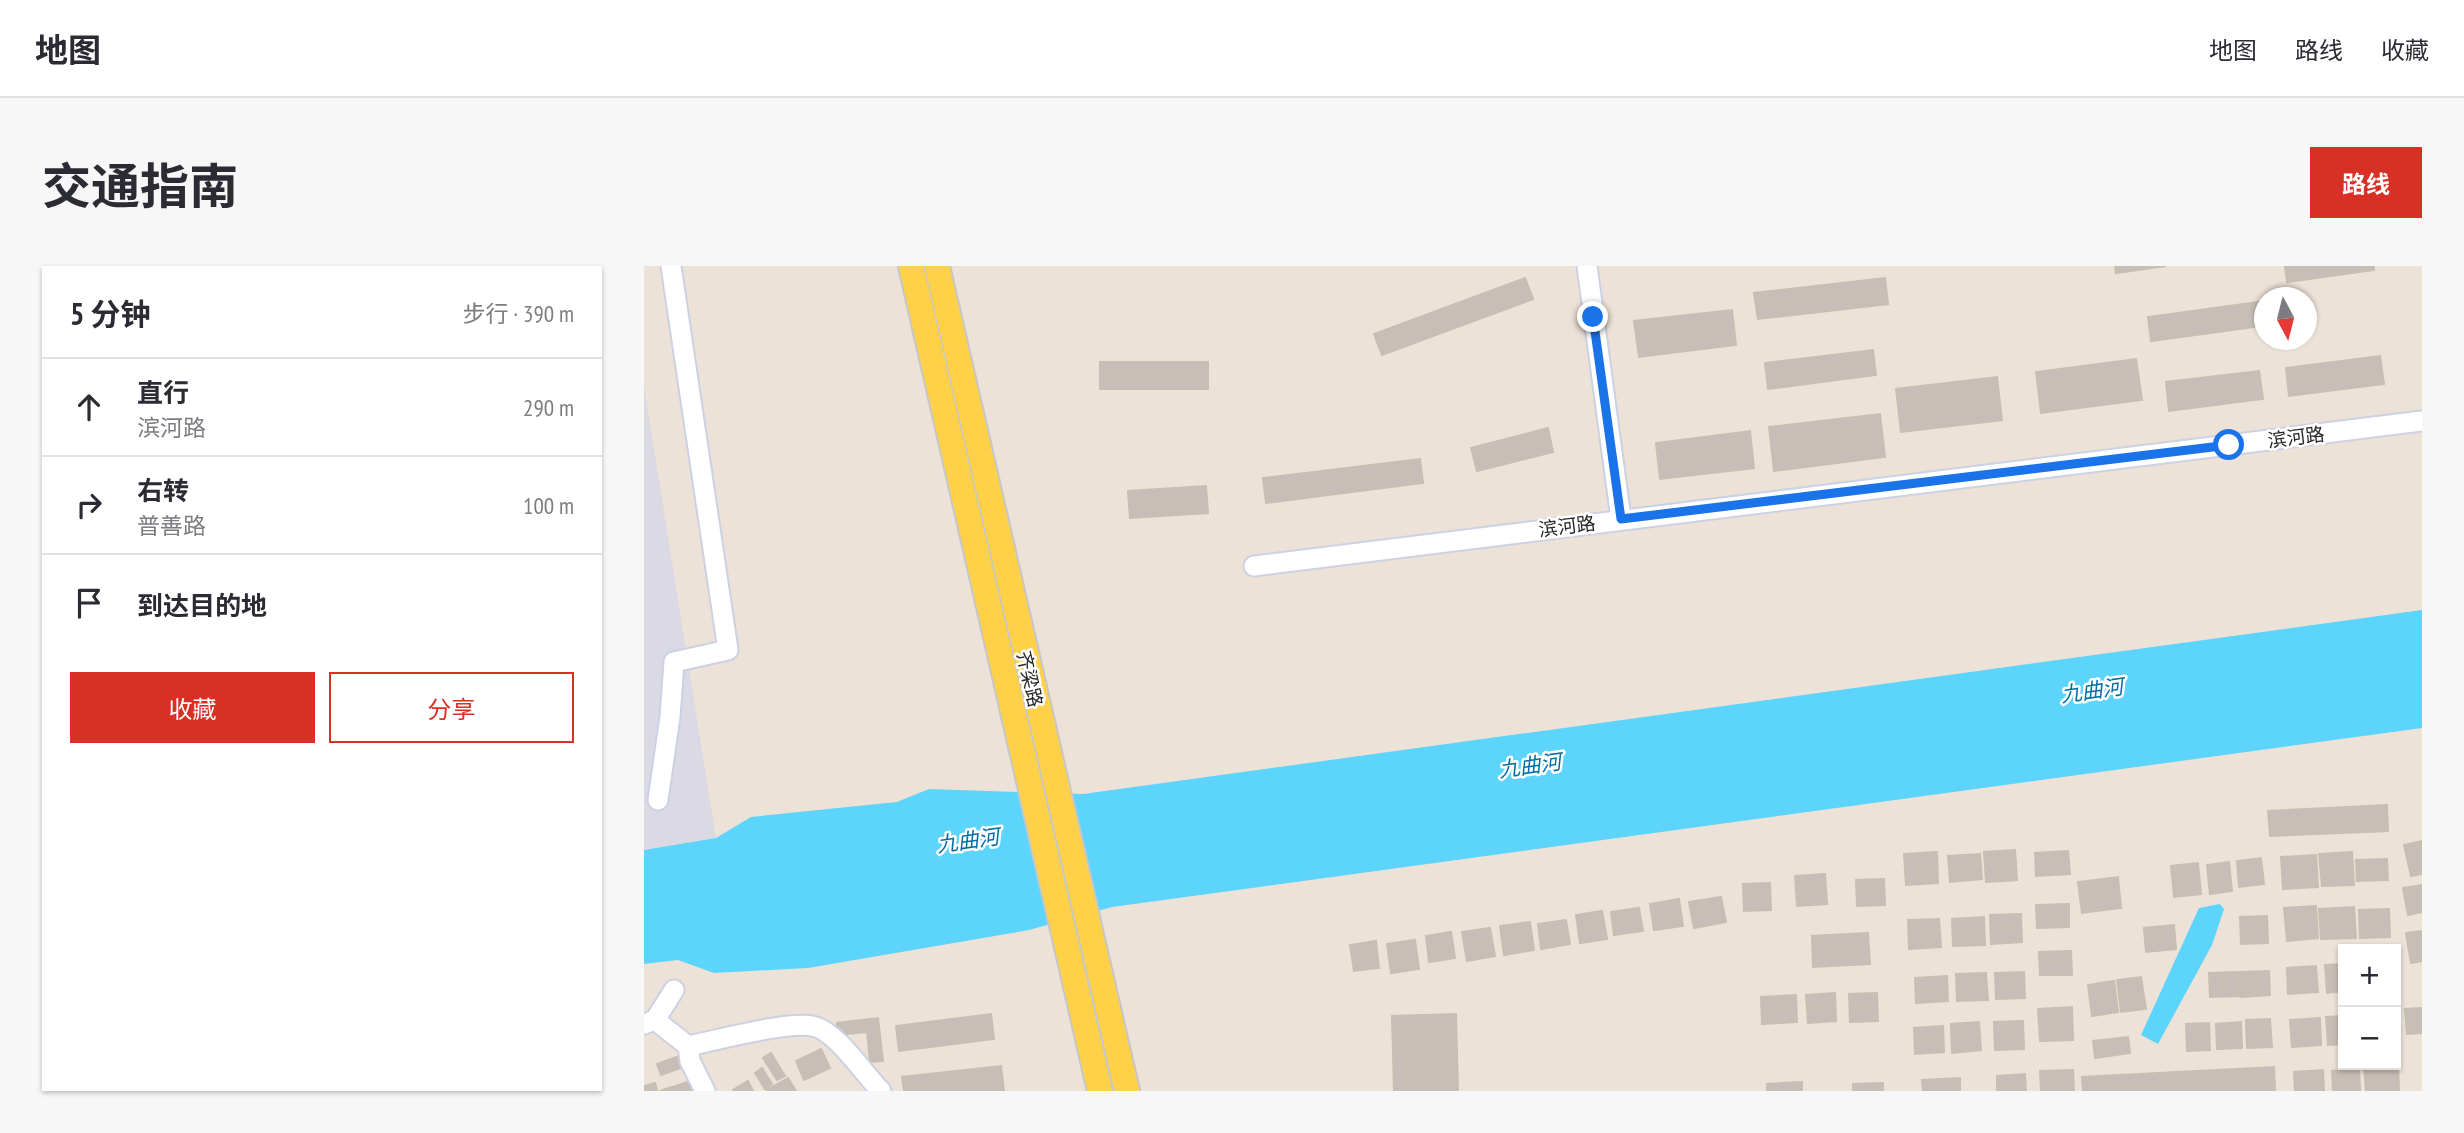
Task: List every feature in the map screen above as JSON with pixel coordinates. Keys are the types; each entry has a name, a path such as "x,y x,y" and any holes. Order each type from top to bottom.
{"main road":[{"name":"齐梁路","path":"911,266 1018,746 1100,1091"},
{"name":"齐梁路","path":"937,266 1044,741 1127,1091"}],"street":[{"path":"658,800 670,717 674,662 728,650 671,266"},
{"path":"1587,266 1621,519"},
{"name":"滨河路","path":"1254,566 2422,421"},
{"path":"674,990 649,1022 688,1046 789,1026 816,1027 834,1038 881,1091"},
{"path":"688,1046 690,1061 705,1091"}],"shaded area":[{"path":"644,386 716,838 644,850"}],"water":[{"name":"九曲河","path":"2422,610 2422,728 1112,907 1029,930 808,968 714,973 678,960 644,964 644,850 716,838 751,817 897,802 929,789 1083,794"},
{"path":"2220,904 2224,909 2212,945 2158,1044 2141,1035 2199,908"}],"building":[{"path":"2115,266 2166,266 2116,273"},
{"path":"2285,266 2374,266 2374,270 2287,282"},
{"path":"1525,278 1533,299 1382,355 1374,334"},
{"path":"1885,278 1888,304 1758,319 1754,293"},
{"path":"2254,303 2254,327 2151,341 2148,317"},
{"path":"1732,310 1736,345 1639,357 1634,321"},
{"path":"1873,350 1876,375 1768,389 1765,363"},
{"path":"2380,356 2384,384 2289,396 2286,368"},
{"path":"2136,359 2142,400 2041,413 2036,372"},
{"path":"1100,362 1208,362 1208,389 1100,389"},
{"path":"2259,371 2263,399 2169,411 2166,382"},
{"path":"1997,377 2002,420 1901,432 1896,389"},
{"path":"1880,414 1885,457 1774,471 1769,427"},
{"path":"1548,428 1553,452 1477,471 1471,448"},
{"path":"1750,431 1754,468 1660,479 1656,443"},
{"path":"1420,459 1423,483 1266,503 1263,478"},
{"path":"1206,486 1208,513 1130,518 1128,491"},
{"path":"2387,805 2388,831 2270,836 2268,811"},
{"path":"2422,841 2422,874 2411,876 2404,845"},
{"path":"2015,850 2017,880 1986,882 1984,852"},
{"path":"2068,851 2070,874 2036,876 2035,853"},
{"path":"1937,852 1938,883 1906,885 1904,854"},
{"path":"2352,852 2354,885 2322,886 2319,854"},
{"path":"1980,854 1982,879 1950,882 1948,856"},
{"path":"2316,855 2318,887 2283,889 2281,857"},
{"path":"2261,858 2264,884 2239,887 2237,861"},
{"path":"2387,859 2388,880 2357,881 2356,860"},
{"path":"2229,862 2232,891 2210,894 2207,865"},
{"path":"2198,863 2201,894 2174,897 2171,866"},
{"path":"1825,874 1827,904 1797,906 1795,876"},
{"path":"2118,877 2121,908 2082,913 2078,882"},
{"path":"1884,879 1885,905 1857,906 1856,880"},
{"path":"1770,883 1771,910 1744,911 1743,884"},
{"path":"2422,885 2422,912 2408,915 2403,888"},
{"path":"1721,897 1726,922 1694,928 1689,902"},
{"path":"1679,899 1683,926 1654,930 1650,904"},
{"path":"2069,904 2069,927 2037,928 2036,905"},
{"path":"2316,906 2318,938 2287,941 2284,908"},
{"path":"2354,907 2356,938 2321,939 2319,909"},
{"path":"1639,908 1643,931 1614,935 1611,912"},
{"path":"2389,909 2390,937 2360,938 2359,910"},
{"path":"1602,911 1607,939 1580,943 1576,915"},
{"path":"2021,914 2022,942 1991,944 1990,915"},
{"path":"2267,916 2268,943 2241,944 2240,917"},
{"path":"1984,917 1985,945 1953,946 1952,919"},
{"path":"1939,919 1941,947 1909,949 1908,920"},
{"path":"1566,920 1570,944 1541,949 1538,924"},
{"path":"1530,922 1534,950 1504,955 1500,926"},
{"path":"2174,925 2176,949 2146,952 2144,928"},
{"path":"1490,928 1495,956 1467,961 1462,932"},
{"path":"2422,931 2422,961 2411,963 2406,933"},
{"path":"1451,932 1455,958 1429,962 1426,936"},
{"path":"1868,933 1870,964 1813,967 1812,936"},
{"path":"1415,940 1419,969 1391,973 1387,944"},
{"path":"1376,941 1379,968 1354,971 1350,945"},
{"path":"2071,951 2072,975 2040,975 2039,952"},
{"path":"2338,964 2338,992 2327,993 2325,965"},
{"path":"2316,966 2318,992 2288,994 2287,968"},
{"path":"2269,971 2270,995 2241,997 2240,972"},
{"path":"2024,972 2025,998 1996,999 1995,973"},
{"path":"2238,972 2239,996 2210,997 2209,973"},
{"path":"1986,973 1988,1000 1957,1001 1956,974"},
{"path":"1947,976 1948,1001 1916,1003 1915,978"},
{"path":"2141,977 2146,1009 2121,1012 2117,980"},
{"path":"2114,981 2118,1012 2092,1016 2088,985"},
{"path":"1835,993 1836,1021 1808,1023 1806,995"},
{"path":"1877,993 1878,1021 1850,1022 1849,994"},
{"path":"1796,995 1797,1022 1762,1024 1761,997"},
{"path":"2072,1007 2073,1040 2040,1041 2038,1009"},
{"path":"2422,1008 2422,1033 2407,1034 2405,1009"},
{"path":"991,1014 994,1039 899,1051 896,1026"},
{"path":"1456,1014 1458,1091 1394,1091 1392,1016"},
{"path":"2338,1016 2338,1044 2328,1045 2326,1017"},
{"path":"878,1018 883,1061 870,1062 867,1032 838,1035 837,1023"},
{"path":"2320,1018 2321,1045 2292,1047 2290,1020"},
{"path":"2270,1019 2272,1047 2247,1048 2246,1020"},
{"path":"2023,1021 2024,1049 1995,1050 1994,1022"},
{"path":"1979,1022 1981,1050 1952,1053 1951,1024"},
{"path":"2241,1022 2242,1048 2217,1049 2216,1024"},
{"path":"2209,1023 2210,1050 2187,1051 2186,1024"},
{"path":"1943,1026 1944,1052 1915,1054 1914,1028"},
{"path":"2128,1037 2130,1053 2095,1058 2093,1041"},
{"path":"821,1049 830,1068 804,1080 796,1061"},
{"path":"771,1053 785,1076 777,1080 763,1058"},
{"path":"682,1055 686,1066 661,1075 657,1064"},
{"path":"1001,1066 1004,1091 904,1091 902,1077"},
{"path":"2274,1067 2275,1091 2083,1091 2082,1077"},
{"path":"762,1068 772,1084 765,1089 755,1073"},
{"path":"2073,1070 2074,1091 2041,1091 2040,1071"},
{"path":"2323,1070 2324,1091 2295,1091 2294,1072"},
{"path":"2359,1070 2360,1091 2333,1091 2332,1071"},
{"path":"2364,1070 2398,1070 2399,1090 2366,1091"},
{"path":"2025,1074 2026,1091 1997,1091 1997,1076"},
{"path":"788,1078 796,1091 767,1090"},
{"path":"1960,1078 1960,1091 1923,1091 1922,1080"},
{"path":"691,1081 694,1091 660,1091"},
{"path":"748,1081 753,1091 733,1090"},
{"path":"1802,1082 1802,1091 1767,1091 1767,1084"},
{"path":"655,1083 657,1090 644,1091 644,1086"},
{"path":"1883,1083 1883,1091 1853,1091 1853,1084"}],"route":[{"path":"1593,317 1621,519 2229,445"}]}
